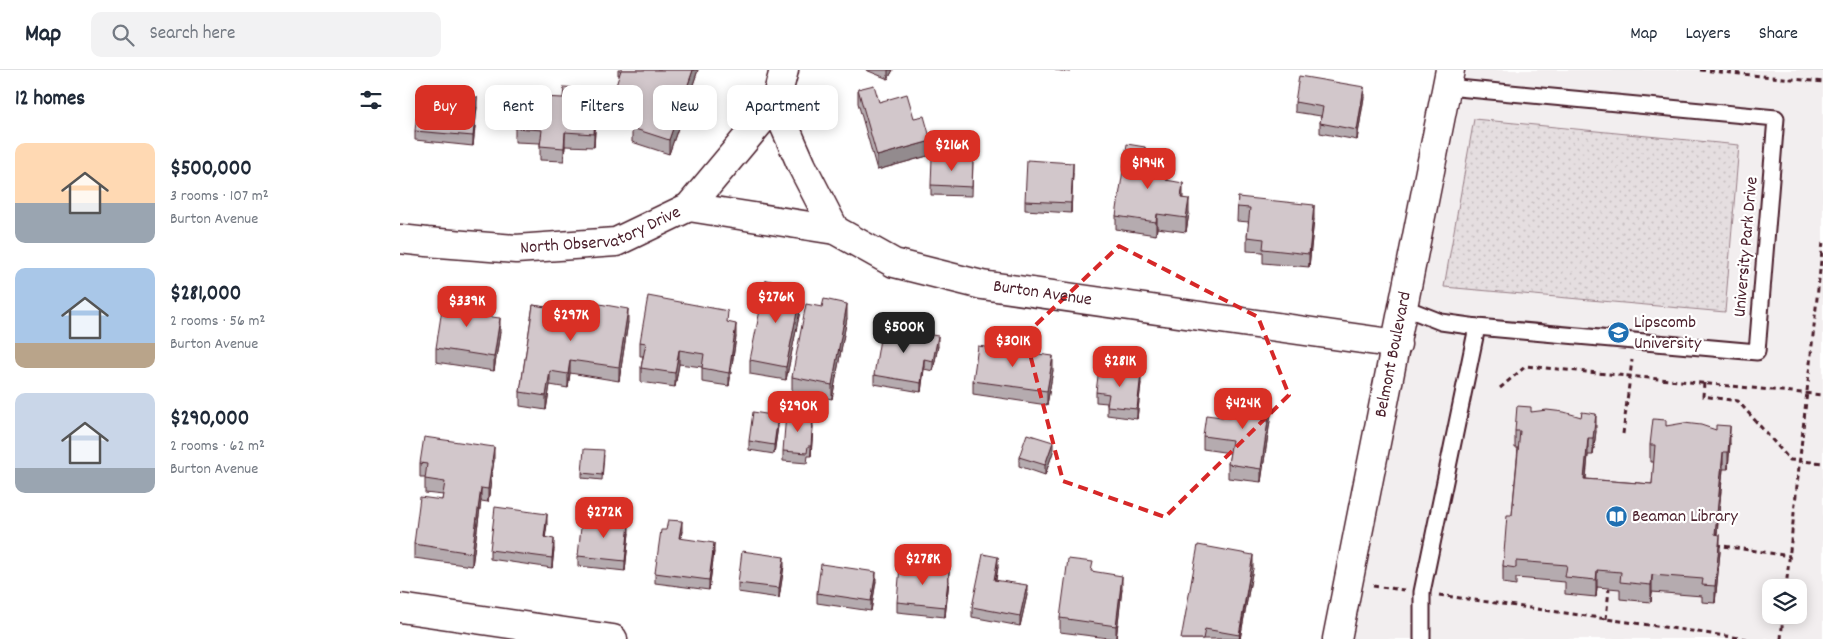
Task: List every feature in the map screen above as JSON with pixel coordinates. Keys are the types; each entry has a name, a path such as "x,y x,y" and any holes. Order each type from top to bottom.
{"street":[{"name":"North Observatory Drive","path":"780,85 784,70"},
{"name":"Belmont Boulevard","path":"1337,639 1347,582 1397,344 1448,78"},
{"name":"North Observatory Drive","path":"400,239 516,249 616,242 689,207 753,130"},
{"path":"786,130 802,166 835,230"},
{"path":"689,207 835,230"},
{"name":"Burton Avenue","path":"835,230 894,263 982,285 1397,344"},
{"path":"400,608 613,639"}],"lane":[{"name":"University Park Drive","path":"1403,307 1441,322 1476,327 1757,352 1776,118 1448,78"},
{"path":"1422,639 1422,592 1476,327"}],"path":[{"path":"1700,70 1748,72 1823,82"},
{"path":"1787,579 1823,242"},
{"path":"1623,434 1634,341"},
{"path":"1500,388 1526,366 1823,395"},
{"path":"1704,383 1702,396 1738,401 1790,460 1823,463"},
{"path":"1716,545 1790,556"},
{"path":"1347,582 1747,639"},
{"path":"1606,619 1610,588"},
{"path":"1781,639 1782,624"}],"highlighted area":[{"path":"1119,246 1258,317 1289,395 1165,517 1063,481 1025,335"}],"shaded area":[{"name":"Lipscomb University","path":"1467,70 1823,70 1823,639 1349,639"},
{"path":"1474,119 1739,145 1725,312 1444,287"}],"building":[{"path":"621,70 693,70 688,85 653,85 653,130 672,130 669,140 638,130 643,130 643,85 616,85"},
{"path":"1299,76 1364,87 1357,130 1320,123 1323,107 1295,102"},
{"path":"874,85 879,102 907,94 914,118 924,116 931,141 877,156 858,89"},
{"path":"475,97 477,97 475,116"},
{"path":"552,98 562,98 562,130 594,130 594,134 565,132 564,148 540,146 542,130 552,130"},
{"path":"415,130 474,130 473,136"},
{"path":"1127,144 1145,147 1142,161 1168,165 1166,180 1183,183 1181,198 1189,199 1186,218 1157,214 1156,222 1116,216"},
{"path":"932,158 973,159 972,187 931,185"},
{"path":"1027,160 1073,163 1071,203 1025,201"},
{"path":"1238,197 1314,205 1309,254 1263,249 1264,239 1247,237 1250,208 1237,207"},
{"path":"766,280 802,287 786,367 750,360"},
{"path":"444,296 485,302 483,316 500,318 494,357 436,348"},
{"path":"648,296 728,311 727,322 736,324 729,373 702,368 704,354 679,350 675,373 641,368 646,343 640,342"},
{"path":"824,299 847,304 832,385 792,377 806,304 822,307"},
{"path":"594,303 628,309 619,367 570,360 568,374 550,371 546,396 520,392 533,305 592,314"},
{"path":"882,327 938,336 933,361 924,359 921,383 874,375"},
{"path":"978,346 1053,356 1047,391 973,381"},
{"path":"1099,368 1141,373 1137,409 1107,406 1109,394 1096,392"},
{"path":"1233,395 1271,400 1261,469 1228,464 1232,440 1203,436 1206,415 1230,418"},
{"name":"Beaman Library","path":"1517,406 1531,407 1531,412 1547,410 1581,417 1582,412 1596,414 1593,438 1588,438 1584,479 1652,484 1655,445 1650,445 1653,419 1666,420 1666,426 1684,423 1701,425 1716,430 1716,425 1730,426 1728,452 1723,452 1715,534 1720,535 1715,586 1702,585 1703,579 1652,575 1651,585 1620,582 1621,572 1597,570 1596,580 1565,577 1567,565 1516,561 1516,568 1503,566 1507,515 1512,515 1520,431 1515,431"},
{"path":"753,412 778,416 774,445 749,441"},
{"path":"786,414 813,416 811,446 808,446 807,453 783,451"},
{"path":"1027,434 1053,442 1045,465 1019,457"},
{"path":"424,437 494,447 488,489 481,488 472,553 414,544 420,497 442,500 445,482 425,479 427,464 420,463"},
{"path":"584,449 604,450 602,475 582,473"},
{"path":"495,507 547,514 544,537 554,539 552,558 490,550"},
{"path":"582,518 629,523 625,561 578,556"},
{"path":"668,520 682,521 679,538 714,543 709,580 655,573 661,530 666,530"},
{"path":"1198,545 1253,555 1239,635 1205,629 1203,639 1181,639"},
{"path":"742,551 784,557 779,588 738,583"},
{"path":"983,554 998,557 994,580 1027,585 1020,616 972,607"},
{"path":"1068,559 1093,562 1091,571 1122,576 1116,626 1060,618"},
{"path":"821,564 876,572 871,601 817,593"},
{"path":"900,566 949,571 945,607 897,602"}],"place":[{"name":"Lipscomb University","path":"1618,333"},
{"name":"Beaman Library","path":"1616,517"}]}
